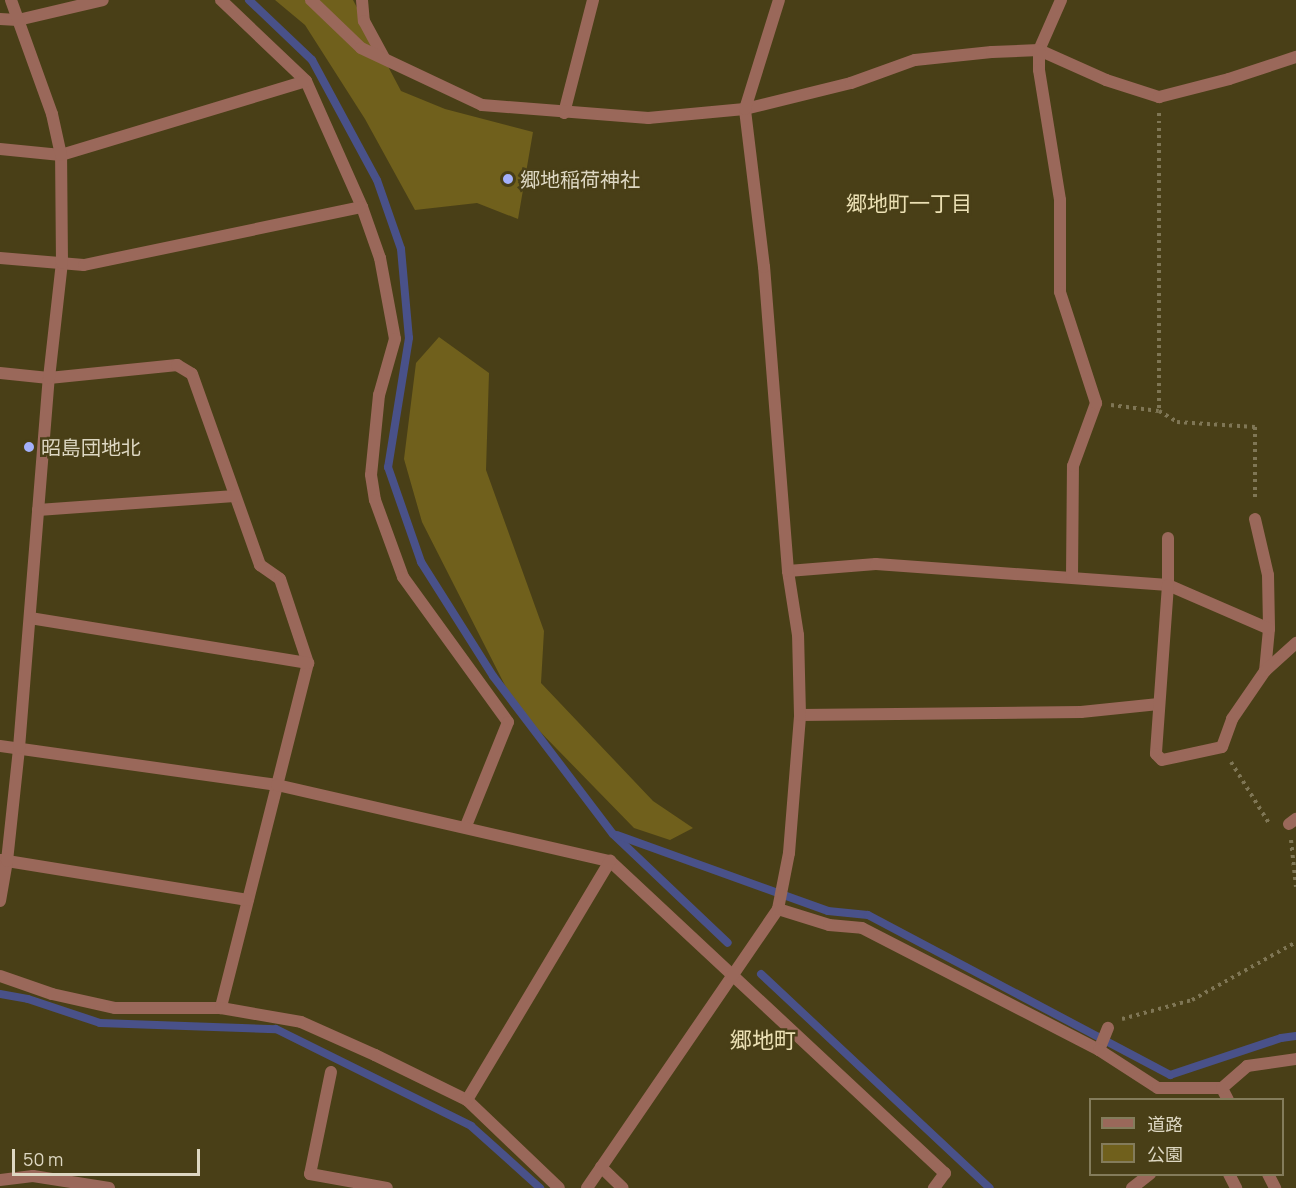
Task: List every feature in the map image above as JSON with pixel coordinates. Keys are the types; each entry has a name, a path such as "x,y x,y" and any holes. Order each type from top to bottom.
{"street":[{"path":"0,901 19,748 49,378 62,263 61,155 52,114 11,0"},
{"path":"0,19 18,20 103,0"},
{"path":"220,0 306,81 362,207 380,258 395,339 379,395 371,475 375,500 403,577 507,722 466,826"},
{"path":"311,0 361,48 482,105 648,118 746,109 851,83 915,60 1039,50 1106,80 1159,97 1229,79 1296,57"},
{"path":"362,0 364,21 384,58"},
{"path":"564,113 593,0"},
{"path":"587,1188 778,907 783,882 794,802 800,715 798,635 788,571 764,267 746,109 779,0"},
{"path":"1060,0 1039,50 1039,70 1060,200 1060,292 1096,403 1073,466 1072,577"},
{"path":"0,149 61,155 306,81"},
{"path":"0,258 84,265 362,207"},
{"path":"0,374 49,378 177,365 192,374 260,565 280,579 308,663 220,1008"},
{"path":"38,510 235,496"},
{"path":"1255,519 1268,575 1269,629 1264,672"},
{"path":"1168,538 1168,585 1156,754 1162,760 1222,747 1232,719 1264,672 1296,644"},
{"path":"788,571 876,564 1168,585 1269,629"},
{"path":"30,618 308,663"},
{"path":"800,715 1081,712 1159,704"},
{"path":"0,746 277,785 466,826 610,861 945,1173 934,1188"},
{"path":"4,860 248,900"},
{"path":"467,1100 610,861"},
{"path":"778,907 829,925 862,928 1099,1050 1158,1088 1165,1098"},
{"path":"0,976 52,994 115,1008 220,1008 301,1022 467,1100 559,1188"},
{"path":"1099,1050 1108,1028"},
{"path":"1158,1088 1225,1094 1247,1066 1296,1059"},
{"path":"331,1072 310,1174 387,1188"},
{"path":"602,1167 622,1188"},
{"path":"0,1180 33,1176 109,1188"},
{"path":"1132,1188 1147,1176"}],"path":[{"path":"1159,97 1159,411"},
{"path":"1096,403 1159,411 1177,422 1255,427 1255,519"},
{"path":"1222,747 1275,834 1292,821"},
{"path":"1292,821 1296,887"},
{"path":"1108,1028 1111,1022 1192,1000 1296,942"}],"green space":[{"path":"275,0 353,0 401,91 445,109 533,132 518,219 477,203 415,210 365,119 305,25"},
{"path":"439,337 489,373 486,470 544,631 541,683 653,801 693,828 670,840 634,828 516,707 422,522 404,459 416,363"}],"waterway":[{"path":"249,0 312,60 377,180 401,249 409,338 388,467 421,562 493,676 613,834 728,943"},
{"path":"617,835 828,911 868,915 1170,1075 1281,1038 1296,1036"},
{"path":"761,974 990,1188"},
{"path":"0,994 28,999 100,1023 276,1029 471,1126 540,1188"}],"place":[{"name":"郷地稲荷神社","path":"508,179"},
{"name":"昭島団地北","path":"29,447"}],"district":[{"name":"郷地町一丁目","path":"909,203"},
{"name":"郷地町","path":"763,1041"}]}
